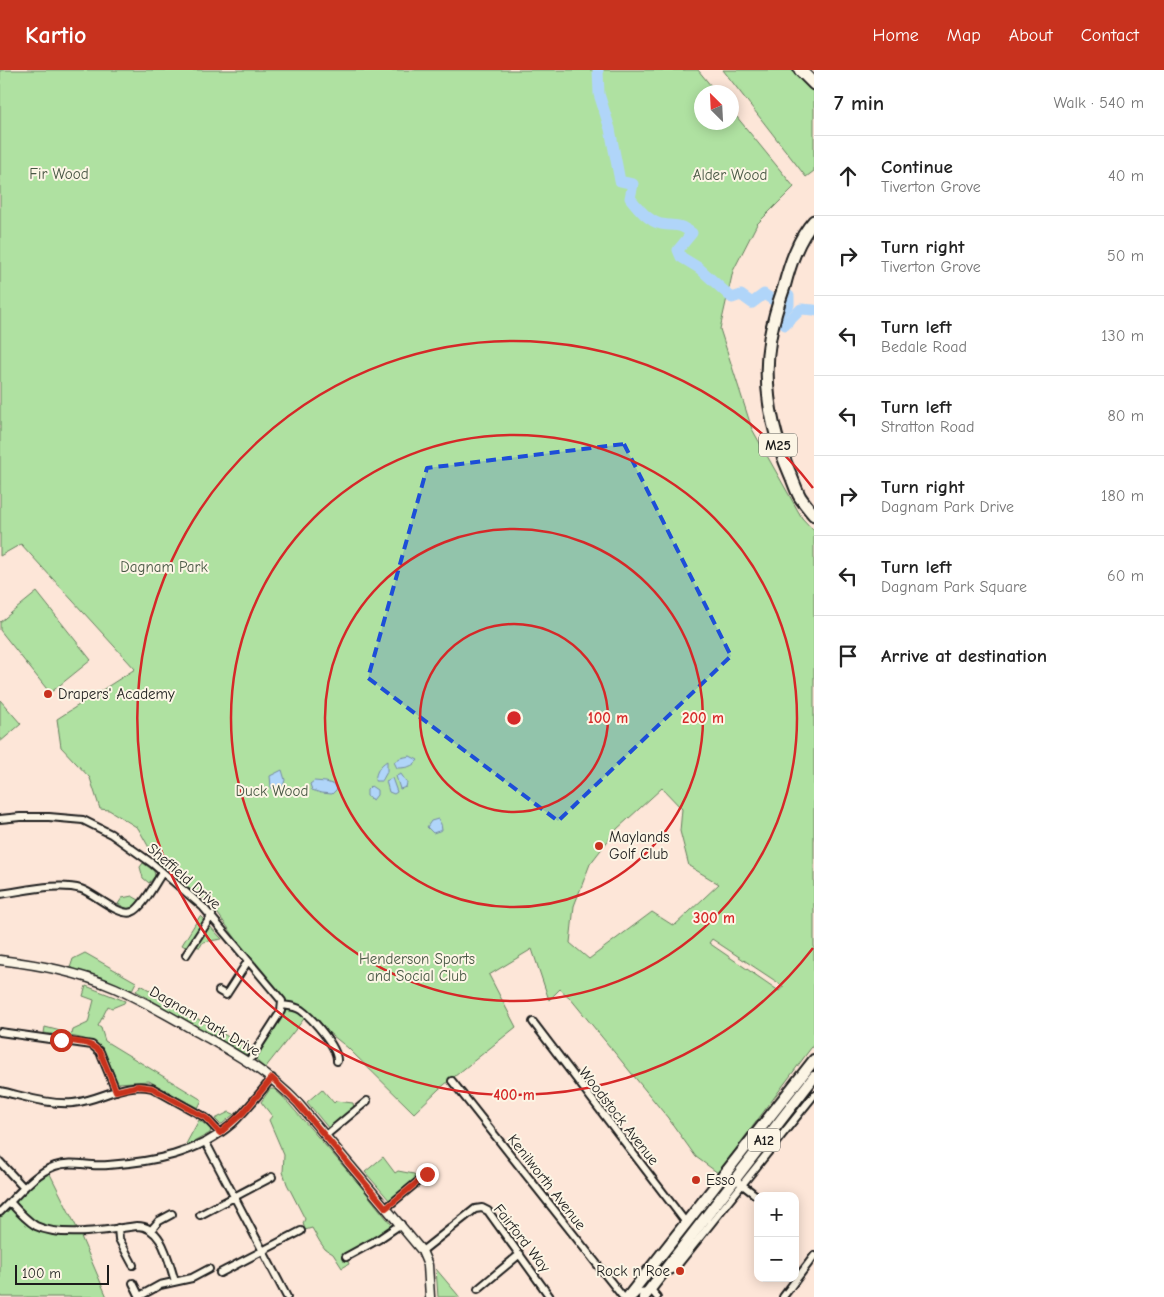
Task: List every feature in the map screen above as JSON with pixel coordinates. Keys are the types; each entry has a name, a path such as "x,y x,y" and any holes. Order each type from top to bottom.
{"highway":[{"path":"800,70 814,84"},
{"name":"M25","path":"814,221 799,244 789,267 770,339 768,367 768,391 772,421 781,453 799,496 814,515"},
{"name":"A12","path":"628,1297 814,1060"},
{"name":"A12","path":"649,1295 664,1272 738,1182 814,1077"}],"street":[{"name":"Sheffield Drive","path":"0,819 48,817 83,820 94,824 127,844 212,916 282,1001 282,1006"},
{"path":"0,894 70,887 82,889 125,913 133,912 140,907 162,873"},
{"path":"186,955 212,916"},
{"name":"Dagnam Park Drive","path":"0,960 69,972 114,988 163,1012 249,1061 272,1078 298,1104 422,1251 428,1265 430,1297"},
{"path":"218,990 226,995 248,962"},
{"path":"249,1061 282,1006 299,1009 316,1025 327,1039 337,1057 337,1061"},
{"name":"Woodstock Avenue","path":"533,1022 686,1224"},
{"path":"0,1032 92,1045 100,1052 116,1091"},
{"path":"0,1212 40,1174 64,1164 97,1166 138,1162 171,1156 206,1143 243,1113 272,1078"},
{"name":"Kenilworth Avenue","path":"452,1081 623,1297"},
{"path":"0,1091 64,1103 98,1098 116,1091 138,1086 152,1088 206,1118 220,1133"},
{"path":"754,1194 738,1182 814,1095"},
{"path":"325,1136 367,1101"},
{"path":"206,1143 286,1297"},
{"path":"0,1162 24,1188"},
{"path":"386,1208 427,1174"},
{"path":"200,1216 272,1178"},
{"path":"10,1202 28,1220 52,1232 70,1233 142,1226 152,1230 160,1240 175,1281"},
{"name":"Fairford Way","path":"422,1251 475,1209 482,1208 488,1211 550,1297"},
{"path":"152,1230 159,1221 172,1214"},
{"path":"346,1257 380,1239 401,1224"},
{"path":"118,1228 119,1239 133,1265"},
{"path":"220,1273 301,1231"},
{"path":"478,1289 520,1254"},
{"path":"783,1297 814,1256"},
{"path":"133,1283 140,1297 160,1285 192,1278 209,1269"},
{"path":"633,1297 638,1292 649,1295"}],"highlighted area":[{"path":"624,444 731,656 558,821 368,678 427,468"}],"green space":[{"path":"0,70 698,70 710,85 694,85 694,130 739,130 739,120 794,187 757,224 733,271 720,329 752,429 802,518 814,531 814,1044 718,1173 696,1157 668,1118 570,998 560,989 549,1000 532,949 489,975 516,1027 439,1089 414,1113 348,1048 307,1015 265,1068 258,1062 255,1057 286,1005 288,1005 266,980 210,903 161,869 138,828 109,810 100,809 90,778 61,747 57,719 135,669 21,544 0,556","holes":["662,788 682,809 680,831 689,866 719,884 674,926 652,912 589,959 570,943 574,906 590,864 617,829","712,939 783,986 779,991 709,943"]},
{"name":"Alder Wood","path":"723,70 791,70 814,92 814,171 806,177 739,91 739,85 735,85"},
{"path":"37,592 91,660 50,693 0,630 0,622"},
{"path":"0,700 21,724 0,742"},
{"path":"143,863 154,871 155,876 149,883 143,878 140,867"},
{"path":"132,896 139,900 134,907 128,909 118,904 122,898"},
{"path":"200,916 222,939 203,942 200,947 188,946 187,948 182,945"},
{"path":"85,953 136,982 132,990 70,968 73,959"},
{"path":"141,985 252,1051 245,1055 136,991"},
{"path":"86,986 125,1001 112,1008 108,1006 98,1026 101,1028 105,1041 202,1100 198,1108 149,1081 118,1083 104,1051 92,1042 76,1037 44,1033 45,1027 72,1034 73,1030 88,1023 94,1000 83,996"},
{"path":"270,1089 274,1089 283,1097 359,1184 395,1229 346,1257 349,1264 342,1268 333,1254 325,1249 312,1228 305,1230 303,1223 305,1219 283,1172 284,1155 269,1120 272,1116 261,1102"},
{"path":"322,1089 334,1103 336,1101 353,1103 354,1108 329,1129 307,1102"},
{"path":"229,1112 234,1114 222,1124 215,1119"},
{"path":"199,1120 211,1129 210,1133 188,1145 186,1144"},
{"path":"383,1157 395,1173 398,1171 414,1174 416,1180 390,1201 365,1172"},
{"path":"48,1170 79,1232 107,1297 1,1297 0,1295 0,1212"},
{"path":"436,1269 458,1295 460,1297 438,1297"}],"water":[{"path":"410,756 418,760 409,767 397,768 394,762 400,758"},
{"path":"387,761 387,772 382,781 375,781 378,770"},
{"path":"282,770 285,780 282,789 274,792 271,787 270,776"},
{"path":"401,774 407,783 406,787 400,789 396,776"},
{"path":"392,778 397,792 394,794 389,792 386,781"},
{"path":"314,781 335,785 337,789 332,794 312,790 310,784"},
{"path":"371,786 377,790 377,795 373,800 367,796 367,790"},
{"path":"438,819 442,830 433,833 427,827 431,821"}],"waterway":[{"path":"598,70 599,94 610,129 620,181 633,184 630,198 648,217 661,224 679,226 692,233 678,250 681,257 699,268 732,298 741,295 752,303 764,294 773,300 789,296 789,305 779,315 785,325 801,309 814,310"}],"place":[{"name":"Drapers' Academy","path":"48,694"},
{"name":"Maylands Golf Club","path":"599,846"},
{"name":"Esso","path":"696,1180"},
{"name":"Rock n Roe","path":"680,1271"}],"route":[{"path":"61,1040 86,1043 97,1048 116,1091 126,1087 152,1088 206,1118 220,1133 243,1113 272,1078 298,1104 386,1208 427,1174"}],"park label":[{"name":"Fir Wood","path":"59,174"},
{"name":"Dagnam Park","path":"164,567"},
{"name":"Duck Wood","path":"272,791"},
{"name":"Henderson Sports and Social Club","path":"417,968"}]}
